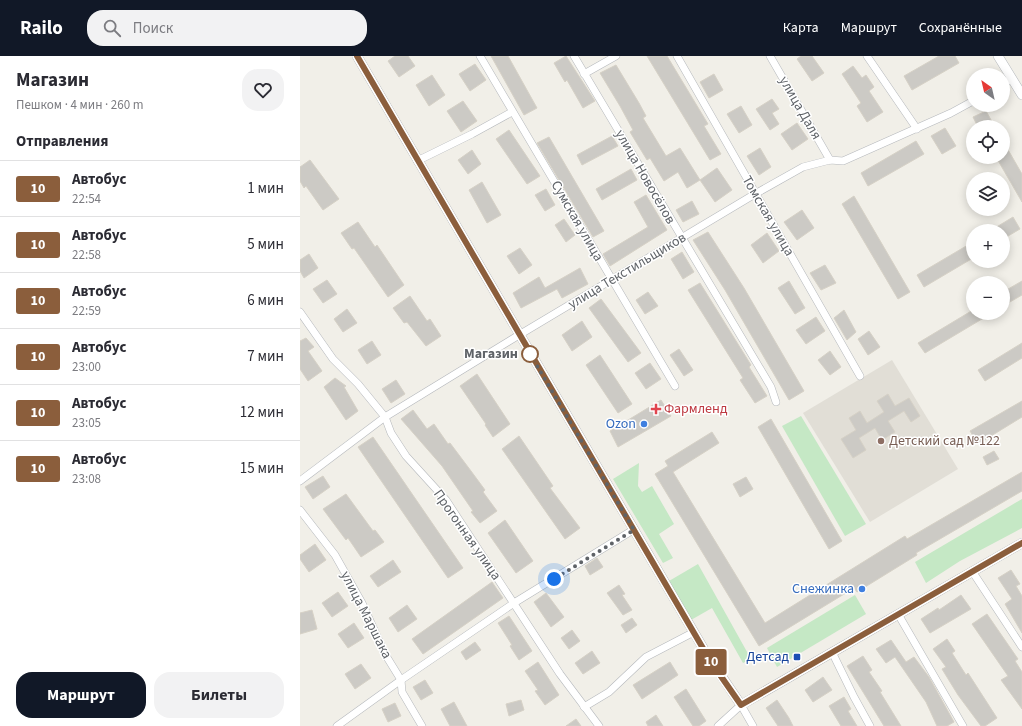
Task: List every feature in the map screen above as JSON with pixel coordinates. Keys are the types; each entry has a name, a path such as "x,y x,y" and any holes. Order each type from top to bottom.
{"street":[{"path":"357,56 716,671 741,705 753,726"},
{"name":"Сумская улица","path":"480,56 675,386"},
{"name":"улица Новосёлов","path":"574,56 682,240 771,387 776,402"},
{"path":"584,74 616,56"},
{"name":"Томская улица","path":"677,56 860,376"},
{"name":"улица Даля","path":"770,56 830,160"},
{"path":"866,56 917,129"},
{"path":"1002,57 1012,79 1022,95"},
{"name":"улица Текстильщиков","path":"300,481 385,418 519,335 682,240 755,194 803,167 830,160 843,161 917,129 966,104"},
{"path":"417,161 472,134 512,112"},
{"name":"Прогонная улица","path":"300,312 333,359 358,384 385,418 390,433 406,456 446,500 584,707 599,726"},
{"name":"улица Маршака","path":"300,510 335,555 362,603 385,654 401,680 402,692 422,726"},
{"path":"337,726 401,680 514,603 634,530"},
{"path":"718,726 741,705 1022,543"},
{"path":"972,571 1022,647"},
{"path":"898,614 963,726"},
{"path":"584,707 609,692 646,657 694,632"},
{"path":"832,652 870,726"}],"shaded area":[{"name":"Детский сад №122","path":"892,360 958,469 870,522 803,413"}],"green space":[{"path":"801,416 866,524 845,536 782,426"},
{"path":"639,463 638,486 642,492 652,486 674,524 659,534 673,558 663,563 613,479"},
{"path":"1022,499 1022,528 960,561 926,583 915,562"},
{"path":"698,564 751,659 743,663 712,608 691,620 669,581"},
{"path":"855,595 866,614 777,667 767,648"}],"building":[{"path":"395,56 408,56 415,66 399,77 388,61"},
{"path":"491,56 508,56 537,108 524,115"},
{"path":"566,56 595,101 583,108 567,80 565,82 554,63"},
{"path":"647,56 667,56 708,124 704,126 721,154 710,160"},
{"path":"801,56 812,56 824,73 812,81 797,59"},
{"path":"939,56 955,56 959,63 912,90 904,76"},
{"path":"475,64 486,80 470,91 459,74"},
{"path":"616,65 646,116 643,118 666,156 680,148 700,180 687,188 678,172 664,181 650,158 647,160 630,132 633,130 600,73"},
{"path":"853,66 862,78 866,75 874,87 869,91 883,112 867,122 857,106 861,103 842,74"},
{"path":"714,74 723,90 709,98 700,82"},
{"path":"432,75 445,95 429,106 416,85"},
{"path":"772,99 779,109 772,113 779,124 770,130 756,109"},
{"path":"463,101 477,121 461,132 447,111"},
{"path":"741,106 752,125 739,133 727,114"},
{"path":"987,112 991,120 974,120 973,117"},
{"path":"797,123 808,139 792,150 781,134"},
{"path":"945,128 956,146 942,154 931,136"},
{"path":"509,130 540,176 527,184 496,139"},
{"path":"612,136 618,146 582,165 577,155"},
{"path":"549,137 604,231 593,237 537,143"},
{"path":"916,141 924,154 868,186 861,173"},
{"path":"760,148 771,167 759,175 747,156"},
{"path":"472,150 481,164 468,174 458,160"},
{"path":"1010,153 1022,174 1022,202 1010,181 1010,172 1005,172 1000,164 1010,164"},
{"path":"310,160 339,199 323,210 306,186 304,188 300,181 300,167"},
{"path":"717,168 732,190 715,202 700,180"},
{"path":"631,169 637,180 602,200 596,189"},
{"path":"482,182 501,215 487,223 469,190"},
{"path":"546,189 555,205 545,211 535,195"},
{"path":"646,195 667,230 610,266 603,254 648,227 634,202"},
{"path":"854,196 910,292 898,299 842,204"},
{"path":"692,201 699,214 683,222 676,210"},
{"path":"802,210 814,228 797,240 784,222"},
{"path":"1013,217 1020,229 1010,235 1010,224 1002,224"},
{"path":"564,219 575,235 566,242 555,225"},
{"path":"358,222 375,247 377,245 404,285 388,297 354,248 352,249 341,233"},
{"path":"708,232 744,288 804,391 789,400 725,290 693,240"},
{"path":"767,233 779,251 763,263 751,245"},
{"path":"966,246 966,262 924,287 917,275"},
{"path":"520,248 532,265 519,274 507,256"},
{"path":"682,252 694,272 683,279 671,259"},
{"path":"309,254 318,268 304,278 300,271 300,260"},
{"path":"825,265 836,283 821,290 810,273"},
{"path":"580,268 588,284 562,298 557,289 521,308 513,293 539,277 545,288"},
{"path":"327,280 337,294 323,303 313,289"},
{"path":"789,281 805,308 795,314 778,288"},
{"path":"1022,281 1022,295 1010,302 1010,288"},
{"path":"700,283 751,365 749,367 767,396 755,403 740,380 743,378 688,290"},
{"path":"648,292 658,306 645,314 636,300"},
{"path":"410,296 427,321 430,319 441,336 426,346 407,322 404,323 393,308"},
{"path":"601,299 641,353 628,362 589,308"},
{"path":"347,309 357,323 343,332 334,319"},
{"path":"844,310 856,332 847,340 834,318"},
{"path":"966,314 966,320 980,320 925,353 918,343"},
{"path":"816,317 825,331 806,344 796,330"},
{"path":"582,321 592,337 572,351 562,335"},
{"path":"869,331 880,347 868,355 858,339"},
{"path":"306,338 314,347 308,351 322,371 308,381 300,369 300,341"},
{"path":"372,341 381,355 367,364 358,350"},
{"path":"1022,343 1022,358 985,381 978,370"},
{"path":"679,349 693,370 684,376 670,355"},
{"path":"830,351 841,367 830,375 818,360"},
{"path":"600,355 632,404 618,413 586,365"},
{"path":"650,363 661,379 646,389 635,373"},
{"path":"477,374 510,424 493,437 460,386"},
{"path":"335,378 346,386 344,387 358,411 346,420 324,387"},
{"path":"396,380 405,394 391,403 382,389"},
{"path":"888,394 895,406 909,398 920,416 911,422 904,411 888,421 895,432 882,440 875,428 859,438 866,450 853,458 841,439 856,430 849,418 860,411 867,423 884,412 877,401"},
{"path":"661,400 671,416 618,447 610,431"},
{"path":"1022,401 1022,417 978,444 970,431"},
{"path":"413,410 427,429 434,424 485,490 483,492 497,511 480,523 471,512 473,511 442,466 401,419"},
{"path":"771,419 842,541 829,549 758,427"},
{"path":"712,432 719,443 673,472 765,623 905,536 907,539 1022,472 1022,491 916,553 917,555 857,592 854,588 759,646 655,474 668,466 665,461"},
{"path":"519,436 553,486 550,488 580,528 565,539 502,449"},
{"path":"373,437 463,568 448,578 358,447"},
{"path":"994,451 999,459 987,465 983,457"},
{"path":"323,476 330,487 313,499 305,487"},
{"path":"746,477 753,489 740,497 733,484"},
{"path":"346,494 373,531 375,530 384,542 361,557 348,538 346,540 323,509"},
{"path":"505,520 533,561 516,573 488,533"},
{"path":"315,544 326,560 309,572 300,559 300,555"},
{"path":"597,558 603,567 590,575 585,566"},
{"path":"393,560 401,572 378,587 370,576"},
{"path":"1011,570 1020,584 1016,586 1022,596 1022,633 1005,604 1012,599 998,578"},
{"path":"492,582 503,598 423,654 412,639"},
{"path":"619,585 625,594 622,595 632,610 623,615 607,593"},
{"path":"338,592 348,606 332,617 322,603"},
{"path":"546,593 564,617 551,627 534,602"},
{"path":"961,595 971,609 930,633 921,619 938,608 939,610"},
{"path":"407,605 417,619 398,632 389,618"},
{"path":"312,610 317,629 300,634 300,613"},
{"path":"987,614 1018,659 1015,661 1022,672 1022,709 1001,680 1008,676 972,624"},
{"path":"509,616 532,651 519,660 510,646 512,645 498,623"},
{"path":"632,618 637,625 626,633 621,625"},
{"path":"354,623 364,638 348,648 338,634"},
{"path":"572,630 580,641 569,649 561,638"},
{"path":"947,639 955,651 952,653 966,675 968,673 997,718 985,726 981,726 958,695 942,669 946,667 933,649"},
{"path":"891,640 906,662 914,657 929,677 954,722 947,726 937,726 926,702 895,657 886,663 876,649"},
{"path":"475,642 481,650 466,660 461,652"},
{"path":"592,651 600,663 583,674 575,663"},
{"path":"863,656 872,670 869,672 882,691 880,692 901,726 884,726 847,666"},
{"path":"538,662 559,695 545,705 535,691 538,690 525,671"},
{"path":"670,662 678,675 642,699 633,685"},
{"path":"361,664 371,678 355,689 345,674"},
{"path":"823,677 832,690 813,702 805,690"},
{"path":"425,680 433,693 421,700 413,687"},
{"path":"686,689 706,721 699,726 693,726 674,697"},
{"path":"844,697 851,709 848,711 857,726 841,726 829,706"},
{"path":"521,700 524,710 509,716 506,704"},
{"path":"777,700 793,726 778,726 766,708"},
{"path":"454,702 467,726 450,726 441,709"},
{"path":"395,703 401,716 388,722 382,709"},
{"path":"656,715 663,726 648,726 646,722"},
{"path":"576,719 581,726 566,726"}],"bus line":[{"name":"10","path":"357,56 711,662 722,680 741,705 1022,543"}],"place":[{"name":"Магазин","path":"530,354"},
{"name":"Фармленд","path":"656,409"},
{"name":"Ozon","path":"644,424"},
{"name":"Детский сад №122","path":"881,441"},
{"name":"Снежинка","path":"862,589"},
{"name":"Детсад","path":"797,657"}],"route":[{"path":"530,354 634,530 554,579"}]}
